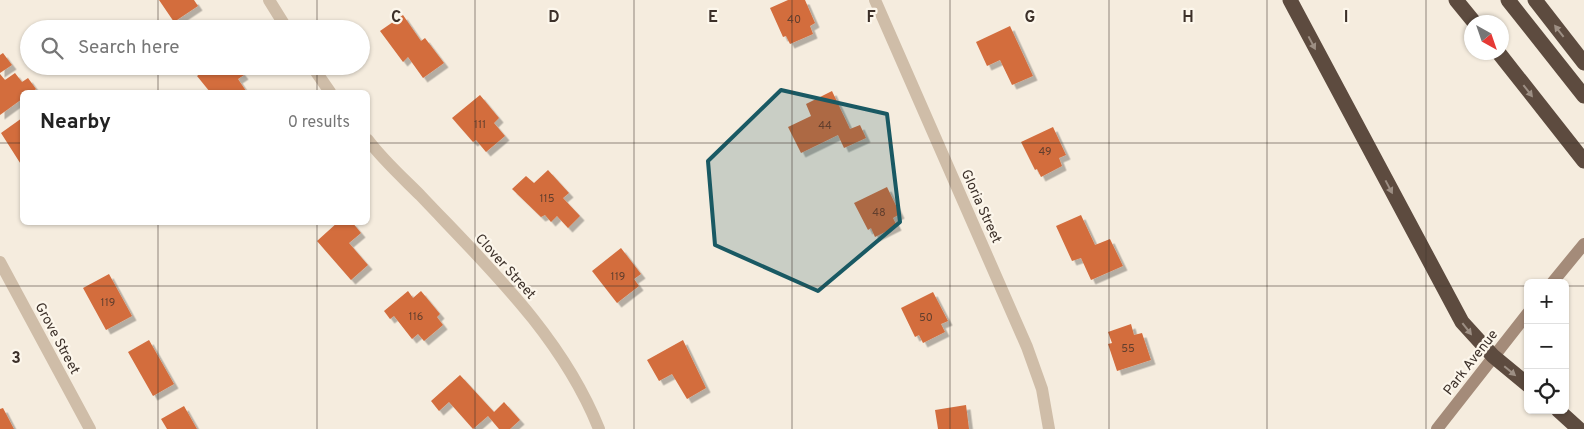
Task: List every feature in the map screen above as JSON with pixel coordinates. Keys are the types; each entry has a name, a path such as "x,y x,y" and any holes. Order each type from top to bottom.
{"highway":[{"path":"1290,0 1457,314 1469,331 1493,356 1524,382"},
{"path":"1456,0 1468,15"},
{"path":"1508,0 1584,96"},
{"path":"1535,0 1584,63"},
{"path":"1504,60 1582,158"},
{"path":"1562,414 1579,429"}],"main road":[{"path":"1555,279 1584,244"},
{"name":"Park Avenue","path":"1437,429 1524,318"}],"street":[{"path":"269,0 281,20"},
{"name":"Gloria Street","path":"875,0 1027,347 1042,389 1050,429"},
{"path":"318,75 329,90"},
{"name":"Clover Street","path":"370,142 547,335 572,372 599,429"},
{"name":"Grove Street","path":"0,262 90,429"}],"highlighted area":[{"path":"781,90 887,114 900,222 818,291 715,245 708,161"}],"building":[{"path":"159,0 194,0 198,6 177,20 173,20"},
{"path":"788,0 805,0 815,23 810,26 813,34 790,44 786,36 783,37 770,8"},
{"path":"403,15 421,41 425,38 444,63 423,78 408,57 403,62 380,31"},
{"path":"1010,26 1033,76 1012,85 1000,60 987,66 976,42"},
{"path":"3,53 12,65 0,73 0,55"},
{"path":"15,73 22,82 28,78 36,89 20,90 20,100 0,115 0,74 5,80"},
{"path":"244,75 238,79 245,90 208,90 197,76"},
{"path":"832,91 850,129 860,125 866,138 844,148 838,135 801,153 788,127 811,116 806,104"},
{"path":"480,95 499,118 494,123 505,136 486,152 476,140 473,142 452,118"},
{"path":"20,119 20,163 1,133"},
{"path":"1053,127 1066,155 1059,158 1062,166 1041,177 1037,169 1035,170 1021,142"},
{"path":"548,170 569,193 563,198 580,216 568,228 557,216 551,222 545,215 541,217 512,189 526,176 534,183"},
{"path":"887,187 900,214 893,218 897,226 875,237 871,228 868,230 854,203"},
{"path":"1081,215 1095,245 1110,239 1123,266 1091,280 1081,258 1072,261 1056,226"},
{"path":"335,225 354,225 361,233 349,243 368,265 351,280 317,241"},
{"path":"621,248 641,274 634,279 639,286 617,303 592,271"},
{"path":"109,274 132,316 106,330 83,288"},
{"path":"408,291 413,298 421,291 440,314 437,317 443,325 424,341 418,334 412,339 394,316 390,319 384,311"},
{"path":"933,292 948,321 941,324 945,332 923,343 919,335 915,337 901,308"},
{"path":"1131,324 1134,335 1142,333 1151,360 1117,371 1108,344 1112,343 1108,332"},
{"path":"149,340 174,384 153,396 128,352"},
{"path":"683,340 706,388 687,399 672,374 659,381 647,360"},
{"path":"460,375 494,412 504,402 520,420 510,429 499,429 488,416 473,429 449,402 439,411 431,401"},
{"path":"966,405 969,429 938,429 935,410"},
{"path":"184,406 197,429 167,429 161,419"},
{"path":"3,408 14,429 0,429 0,409"}]}
